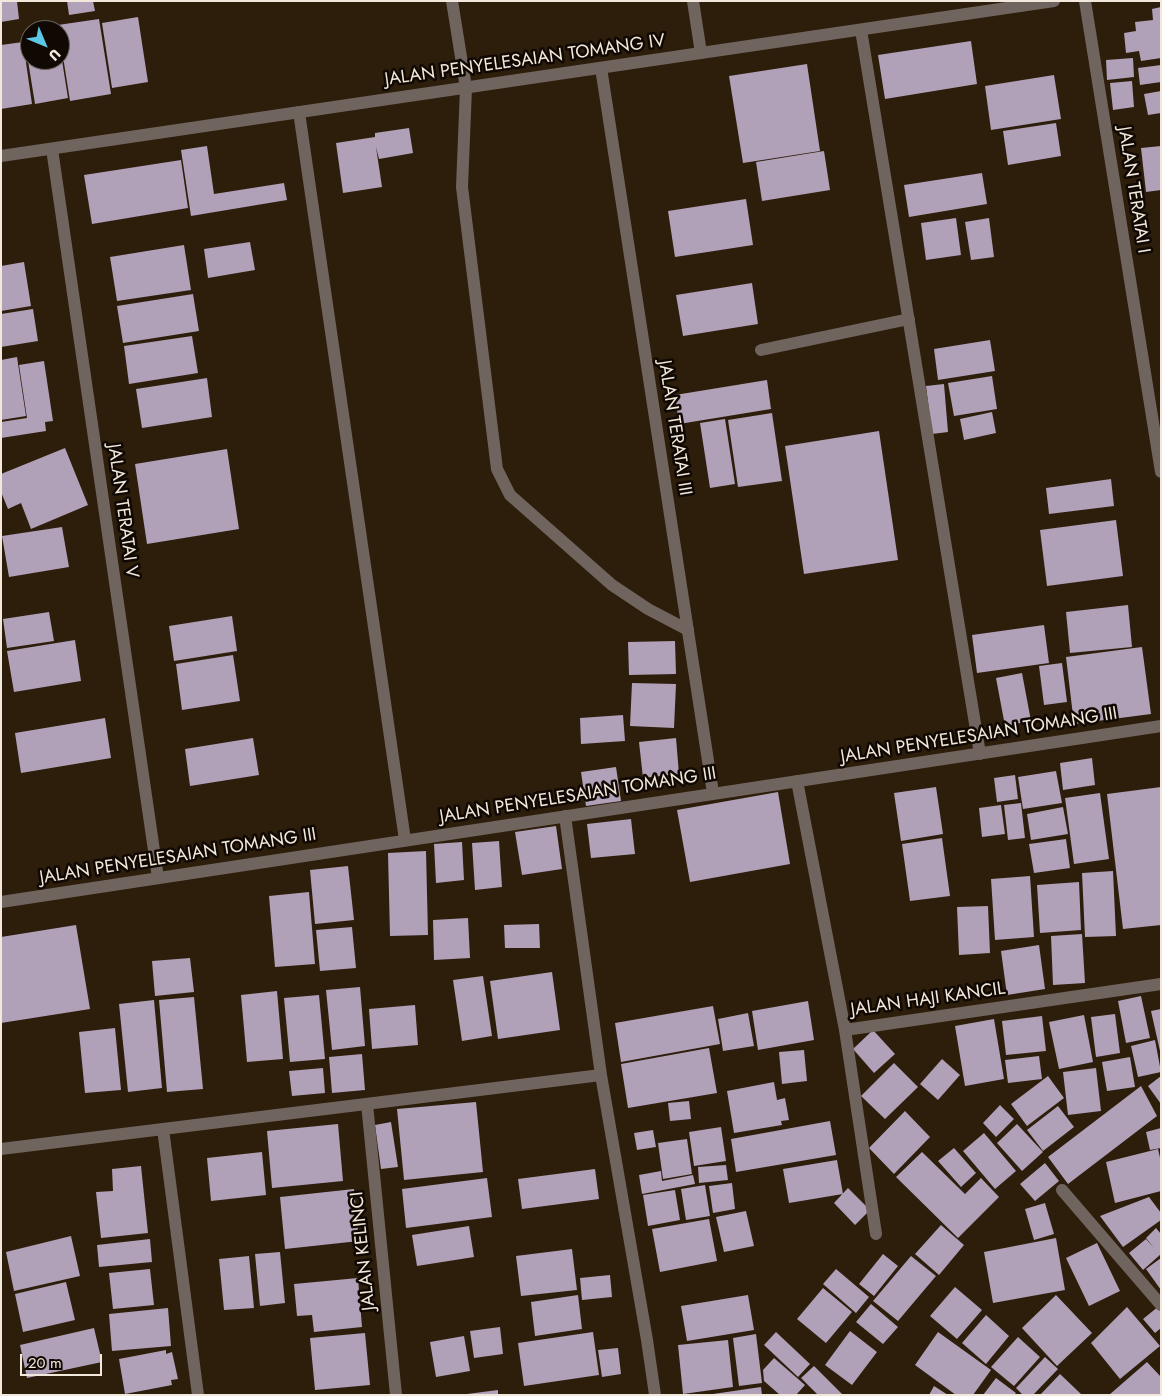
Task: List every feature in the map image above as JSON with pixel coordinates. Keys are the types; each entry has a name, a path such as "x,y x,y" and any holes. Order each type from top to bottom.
{"street":[{"path":"452,1 466,88 462,187 497,469 510,495 612,585 648,609 688,630"},
{"path":"693,1 701,53"},
{"name":"JALAN PENYELESAIAN TOMANG IV","path":"1,156 1054,1"},
{"name":"JALAN TERATAI I","path":"1085,1 1161,472"},
{"path":"861,30 980,754"},
{"name":"JALAN TERATAI III","path":"601,68 714,793"},
{"path":"299,112 405,840"},
{"name":"JALAN TERATAI V","path":"52,149 158,878"},
{"path":"761,350 909,319"},
{"name":"JALAN PENYELESAIAN TOMANG III","path":"1,902 1161,726"},
{"path":"797,781 845,1030"},
{"path":"566,816 601,1075 655,1395"},
{"name":"JALAN HAJI KANCIL","path":"876,1234 845,1030 1161,984"},
{"path":"1,1149 601,1075"},
{"name":"JALAN KELINCI","path":"366,1104 396,1395"},
{"path":"163,1129 198,1395"},
{"path":"1062,1190 1161,1305"}],"building":[{"path":"1,1 17,1 19,19 1,22"},
{"path":"67,1 93,1 95,11 69,15"},
{"path":"1161,7 1161,58 1141,61 1139,51 1126,53 1124,33 1136,31 1135,22 1153,20 1152,9"},
{"path":"138,17 148,82 112,88 102,23"},
{"path":"99,19 111,94 70,101 65,70 70,70 70,23"},
{"path":"971,41 977,84 885,99 878,55"},
{"path":"20,42 20,70 27,70 32,104 1,109 1,45"},
{"path":"1133,58 1134,77 1107,80 1106,60"},
{"path":"807,64 820,151 743,163 729,76"},
{"path":"1161,65 1161,82 1140,85 1138,68"},
{"path":"30,70 64,70 68,98 35,104"},
{"path":"1054,75 1061,119 991,130 985,86"},
{"path":"1132,81 1134,107 1113,110 1110,83"},
{"path":"1161,91 1161,113 1148,115 1144,94"},
{"path":"1056,123 1061,156 1008,165 1003,131"},
{"path":"409,128 413,153 379,159 376,147 382,187 343,193 336,143 375,137 375,133"},
{"path":"207,146 214,194 284,183 287,200 191,216 181,150"},
{"path":"1161,146 1161,190 1146,192 1141,148"},
{"path":"824,151 830,190 762,201 756,162"},
{"path":"181,160 188,208 92,224 84,175"},
{"path":"982,173 987,204 909,217 904,185"},
{"path":"746,199 753,245 675,257 668,211"},
{"path":"956,218 961,255 926,260 921,223"},
{"path":"989,218 994,257 971,260 965,222"},
{"path":"250,242 255,270 208,278 204,249"},
{"path":"184,245 191,290 117,301 110,257"},
{"path":"24,262 31,306 1,311 1,266"},
{"path":"752,283 758,324 683,336 676,295"},
{"path":"193,294 199,331 123,343 117,306"},
{"path":"33,309 38,341 1,347 1,314"},
{"path":"192,336 198,373 129,384 124,346"},
{"path":"990,340 995,371 938,380 934,349"},
{"path":"17,357 26,416 1,420 1,360"},
{"path":"44,361 53,421 45,422 46,431 1,438 1,422 27,418 19,365"},
{"path":"992,376 997,409 954,416 948,383"},
{"path":"207,378 212,417 142,428 136,389"},
{"path":"767,380 771,409 679,424 675,395"},
{"path":"944,384 948,432 932,434 926,386"},
{"path":"992,412 996,433 964,440 960,419"},
{"path":"772,413 782,481 738,487 728,420"},
{"path":"725,419 735,484 710,488 700,423"},
{"path":"879,431 898,560 804,574 785,446"},
{"path":"65,448 88,505 31,529 21,503 8,509 1,492 1,474"},
{"path":"227,449 239,529 147,544 135,464"},
{"path":"1111,479 1114,506 1049,514 1046,488"},
{"path":"1116,520 1123,576 1047,586 1040,530"},
{"path":"62,527 69,567 9,577 2,536"},
{"path":"1128,605 1132,647 1070,653 1066,612"},
{"path":"49,612 54,641 7,648 3,619"},
{"path":"232,616 237,651 174,661 169,626"},
{"path":"1044,625 1049,663 977,673 972,635"},
{"path":"75,640 81,681 14,692 7,651"},
{"path":"675,641 676,674 629,675 628,642"},
{"path":"1142,647 1151,714 1074,724 1066,657"},
{"path":"233,655 240,701 182,710 176,664"},
{"path":"1062,663 1067,702 1044,705 1039,666"},
{"path":"1022,673 1031,721 1005,726 996,678"},
{"path":"632,683 676,684 674,728 630,726"},
{"path":"623,715 625,741 581,744 580,718"},
{"path":"105,718 111,758 21,773 15,733"},
{"path":"253,738 259,775 190,786 185,749"},
{"path":"676,738 679,774 643,778 639,742"},
{"path":"1092,758 1095,785 1063,790 1060,763"},
{"path":"616,767 621,801 586,806 581,772"},
{"path":"1056,771 1062,803 1023,809 1018,777"},
{"path":"1015,775 1018,799 997,802 994,778"},
{"path":"936,787 943,834 901,841 894,793"},
{"path":"1161,787 1161,925 1123,929 1107,794"},
{"path":"778,792 790,864 690,882 677,810"},
{"path":"1100,793 1109,859 1074,864 1065,798"},
{"path":"1021,803 1025,838 1008,840 1004,805"},
{"path":"1001,805 1005,834 982,837 979,808"},
{"path":"1063,807 1068,834 1031,840 1027,814"},
{"path":"631,819 635,854 591,858 587,824"},
{"path":"556,826 562,869 522,875 515,832"},
{"path":"942,838 950,896 910,901 902,844"},
{"path":"1066,839 1070,868 1034,873 1029,844"},
{"path":"499,841 502,887 475,890 472,843"},
{"path":"462,842 464,880 436,883 434,844"},
{"path":"426,851 428,935 390,936 388,853"},
{"path":"348,866 354,920 315,924 310,870"},
{"path":"1113,871 1116,936 1085,937 1082,873"},
{"path":"1030,876 1034,937 995,940 991,879"},
{"path":"1079,882 1081,930 1040,933 1037,885"},
{"path":"309,892 315,964 275,967 269,896"},
{"path":"988,906 990,953 959,955 957,907"},
{"path":"468,918 470,958 434,960 433,920"},
{"path":"539,924 540,948 505,948 504,925"},
{"path":"76,925 90,1009 1,1023 1,937"},
{"path":"352,927 356,968 320,971 316,930"},
{"path":"1082,934 1085,983 1053,985 1051,936"},
{"path":"1039,945 1045,989 1007,995 1001,951"},
{"path":"190,958 194,992 155,996 152,961"},
{"path":"552,972 560,1030 498,1039 490,981"},
{"path":"483,976 492,1036 462,1041 453,980"},
{"path":"360,987 365,1046 332,1050 326,990"},
{"path":"277,991 283,1059 247,1062 241,995"},
{"path":"319,995 325,1059 290,1062 284,998"},
{"path":"1141,996 1150,1038 1126,1043 1118,1001"},
{"path":"194,997 203,1089 167,1092 159,1000"},
{"path":"154,1000 162,1088 128,1092 119,1004"},
{"path":"808,1001 814,1040 758,1050 752,1011"},
{"path":"415,1005 418,1045 372,1049 369,1009"},
{"path":"713,1006 720,1044 621,1062 615,1023"},
{"path":"1161,1009 1161,1051 1160,1051 1151,1011"},
{"path":"748,1013 754,1046 723,1051 718,1019"},
{"path":"1115,1014 1120,1053 1096,1057 1091,1017"},
{"path":"1084,1015 1093,1062 1059,1069 1049,1022"},
{"path":"1042,1016 1046,1051 1006,1055 1002,1021"},
{"path":"994,1019 1004,1079 965,1086 955,1026"},
{"path":"115,1028 121,1090 85,1093 79,1032"},
{"path":"873,1030 895,1054 874,1073 853,1049"},
{"path":"1155,1040 1161,1072 1138,1077 1131,1046"},
{"path":"709,1048 717,1093 628,1108 621,1064"},
{"path":"804,1050 807,1081 782,1084 779,1052"},
{"path":"362,1054 365,1090 332,1093 329,1057"},
{"path":"1039,1056 1042,1079 1008,1083 1005,1060"},
{"path":"1130,1057 1135,1087 1107,1091 1102,1062"},
{"path":"942,1059 960,1075 938,1100 920,1084"},
{"path":"894,1063 918,1087 885,1119 861,1096"},
{"path":"323,1068 325,1093 292,1096 289,1071"},
{"path":"1096,1068 1101,1111 1068,1115 1063,1072"},
{"path":"1048,1076 1064,1098 1027,1126 1011,1104"},
{"path":"1161,1076 1161,1104 1148,1086"},
{"path":"774,1082 777,1100 785,1098 789,1120 781,1121 782,1125 734,1133 727,1091"},
{"path":"1141,1086 1157,1116 1068,1184 1048,1157"},
{"path":"689,1101 691,1119 670,1121 668,1103"},
{"path":"476,1102 483,1172 404,1180 397,1109"},
{"path":"1000,1105 1014,1119 996,1137 983,1123"},
{"path":"1058,1106 1074,1127 1043,1151 1027,1130"},
{"path":"905,1111 930,1137 894,1174 869,1148"},
{"path":"830,1121 836,1155 736,1172 731,1139"},
{"path":"391,1122 398,1167 381,1169 375,1125"},
{"path":"338,1124 343,1181 272,1188 267,1131"},
{"path":"1017,1124 1043,1152 1022,1171 997,1143"},
{"path":"721,1127 726,1161 694,1166 689,1132"},
{"path":"1161,1128 1161,1148 1150,1150 1146,1132"},
{"path":"653,1130 656,1147 637,1150 634,1133"},
{"path":"984,1133 1016,1171 995,1189 963,1151"},
{"path":"687,1139 692,1174 663,1179 658,1143"},
{"path":"954,1148 976,1173 961,1187 938,1161"},
{"path":"1158,1149 1161,1162 1161,1191 1115,1203 1106,1162"},
{"path":"262,1152 266,1195 211,1201 207,1158"},
{"path":"922,1152 965,1194 981,1178 999,1197 958,1238 896,1177"},
{"path":"837,1160 843,1194 789,1203 783,1169"},
{"path":"1045,1163 1059,1181 1035,1201 1020,1184"},
{"path":"726,1165 728,1180 699,1183 698,1167"},
{"path":"141,1166 148,1233 101,1238 96,1192 113,1191 112,1169"},
{"path":"595,1169 599,1199 522,1209 518,1179"},
{"path":"661,1171 662,1181 693,1175 695,1184 642,1194 639,1175"},
{"path":"487,1178 492,1217 406,1228 402,1189"},
{"path":"732,1183 735,1209 713,1213 709,1186"},
{"path":"705,1185 710,1216 686,1220 681,1189"},
{"path":"848,1188 870,1210 855,1225 834,1203"},
{"path":"354,1189 359,1241 285,1249 280,1197"},
{"path":"675,1190 680,1220 648,1226 643,1195"},
{"path":"1149,1197 1161,1213 1161,1220 1123,1247 1100,1216"},
{"path":"1045,1203 1054,1234 1034,1240 1025,1209"},
{"path":"746,1211 754,1246 724,1252 716,1217"},
{"path":"709,1219 717,1261 660,1272 652,1229"},
{"path":"941,1225 964,1245 939,1275 915,1254"},
{"path":"469,1226 474,1257 417,1266 412,1235"},
{"path":"1156,1228 1161,1234 1161,1254 1143,1270 1129,1253 1146,1239 1154,1248 1146,1238"},
{"path":"71,1236 80,1276 14,1291 6,1252"},
{"path":"1056,1238 1065,1290 993,1303 984,1252"},
{"path":"150,1239 152,1262 99,1267 97,1245"},
{"path":"1097,1243 1120,1291 1089,1306 1066,1258"},
{"path":"572,1249 577,1290 521,1296 516,1256"},
{"path":"280,1252 285,1303 260,1306 255,1254"},
{"path":"883,1254 898,1266 874,1296 859,1284"},
{"path":"249,1256 254,1308 224,1310 219,1259"},
{"path":"911,1256 936,1276 898,1321 873,1301"},
{"path":"1161,1258 1161,1290 1146,1269"},
{"path":"150,1269 154,1305 113,1309 109,1273"},
{"path":"836,1269 869,1297 856,1313 823,1284"},
{"path":"610,1275 612,1297 582,1300 580,1278"},
{"path":"358,1278 362,1327 314,1332 312,1315 297,1316 294,1284"},
{"path":"66,1282 75,1320 23,1332 15,1294"},
{"path":"955,1287 982,1310 957,1339 930,1316"},
{"path":"823,1288 852,1312 826,1343 797,1319"},
{"path":"578,1295 582,1329 535,1336 531,1302"},
{"path":"748,1295 754,1330 687,1341 681,1306"},
{"path":"1056,1295 1092,1333 1057,1366 1022,1328"},
{"path":"871,1304 898,1327 883,1344 856,1322"},
{"path":"1159,1306 1161,1308 1161,1328 1155,1333 1143,1319"},
{"path":"1127,1307 1160,1346 1120,1379 1091,1343"},
{"path":"168,1308 171,1346 112,1351 109,1314"},
{"path":"986,1315 1009,1336 986,1364 962,1343"},
{"path":"500,1327 503,1354 474,1358 470,1331"},
{"path":"94,1328 102,1362 27,1378 20,1345"},
{"path":"850,1331 877,1352 852,1385 825,1365"},
{"path":"593,1332 599,1375 524,1386 518,1343"},
{"path":"776,1332 810,1364 798,1377 764,1345"},
{"path":"938,1332 991,1370 973,1395 956,1395 915,1365"},
{"path":"365,1333 370,1385 315,1390 310,1338"},
{"path":"756,1334 762,1383 739,1386 733,1338"},
{"path":"464,1336 470,1371 436,1377 430,1342"},
{"path":"1018,1337 1040,1357 1014,1386 991,1367"},
{"path":"728,1340 733,1387 683,1394 678,1345"},
{"path":"618,1348 621,1374 602,1377 598,1350"},
{"path":"166,1350 166,1354 172,1352 178,1379 171,1380 172,1385 125,1394 119,1359"},
{"path":"1045,1357 1058,1369 1033,1395 1023,1395 1016,1388"},
{"path":"774,1358 805,1385 796,1395 780,1395 764,1381 763,1370"},
{"path":"1147,1362 1161,1377 1161,1395 1109,1395"},
{"path":"814,1366 843,1395 818,1395 801,1378"},
{"path":"1060,1374 1081,1394 1040,1395"},
{"path":"996,1378 1016,1393 1014,1395 983,1395"},
{"path":"934,1386 948,1395 929,1395"},
{"path":"761,1387 762,1395 713,1395 713,1394"},
{"path":"498,1390 498,1395 467,1395 467,1394"}]}
